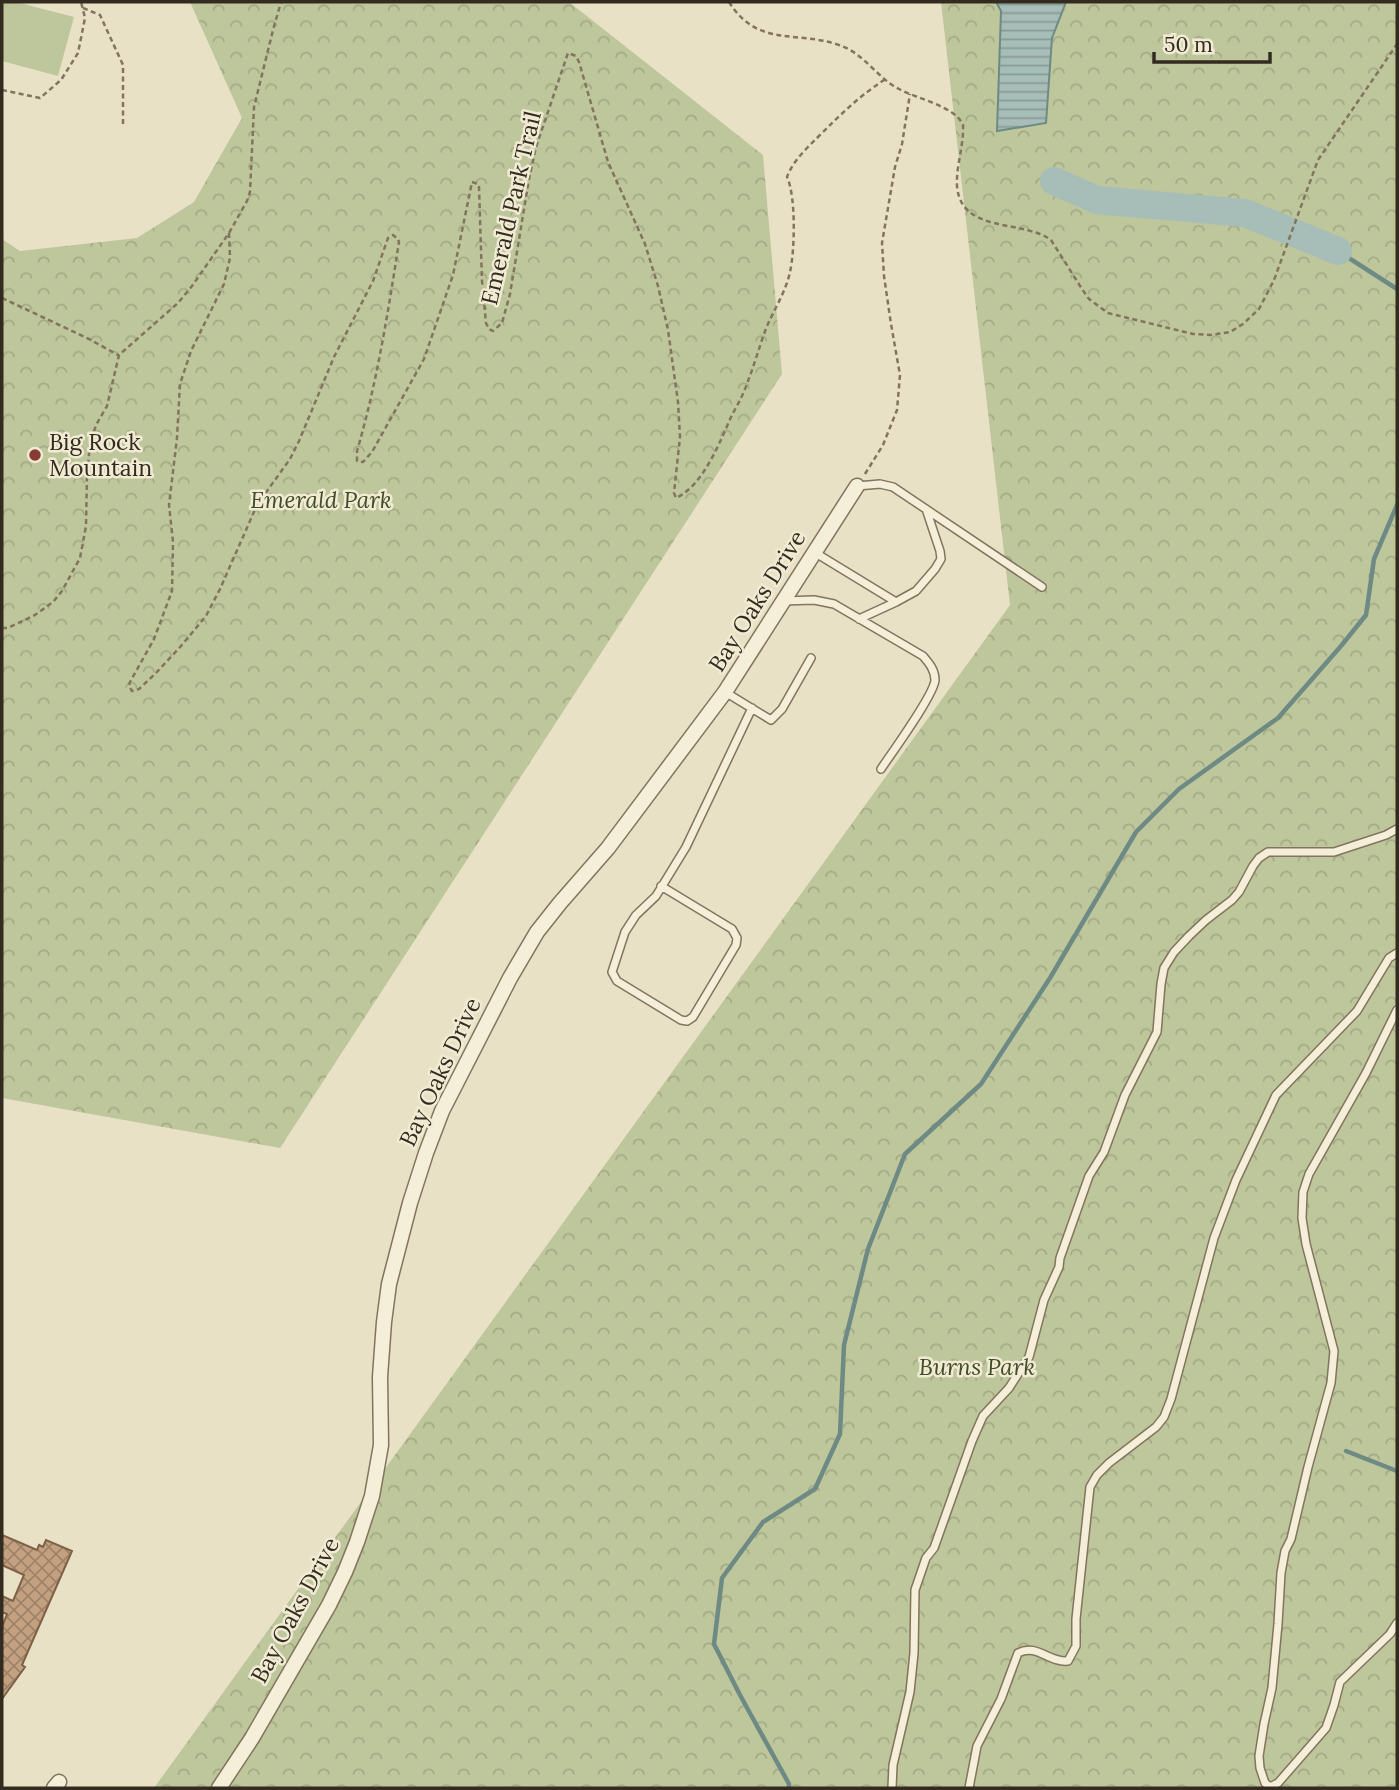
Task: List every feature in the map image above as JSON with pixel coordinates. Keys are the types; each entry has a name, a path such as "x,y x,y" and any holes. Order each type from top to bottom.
{"street":[{"name":"Bay Oaks Drive","path":"219,1788 252,1738 329,1605 353,1552 372,1496 381,1446 380,1377 389,1284 410,1203 442,1111 510,978 537,932 608,848 725,692 857,486"}],"lane":[{"path":"857,486 880,484 893,487 1042,587"},
{"path":"859,619 916,591 941,559 926,509"},
{"path":"814,552 896,602"},
{"path":"782,601 814,600 834,604 923,656 932,666 935,680 930,695 881,769"},
{"path":"725,692 771,720 782,709 811,658"},
{"path":"661,886 732,929 737,938 736,946 693,1017 687,1021 681,1020 617,981 612,972 625,932 636,915 656,896 661,886 686,847 752,708"},
{"path":"892,1788 893,1765 910,1692 915,1590 921,1569 934,1548 983,1416 1009,1388 1029,1357 1044,1300 1059,1267 1089,1176 1104,1152 1125,1095 1157,1032 1164,968 1189,936 1232,900 1259,858 1268,852 1334,852 1397,829"},
{"path":"969,1788 977,1746 1018,1653 1025,1649 1034,1650 1063,1662 1068,1661 1074,1654 1090,1487 1109,1463 1156,1427 1164,1417 1214,1238 1236,1180 1276,1095 1357,1011 1389,958 1397,953"},
{"path":"1397,1010 1366,1073 1309,1174 1303,1192 1302,1218 1306,1244 1334,1352 1331,1383 1281,1573 1272,1688 1259,1756 1265,1783 1270,1787 1278,1783 1326,1728 1340,1682 1390,1634 1397,1623"}],"path":[{"path":"2,90 40,98 61,80 78,53 85,18 81,2"},
{"path":"2,628 22,622 53,602 62,592 80,558 86,526 90,444 96,425 107,406 119,355 178,303 229,233 247,201 250,192 254,107 281,2"},
{"path":"729,2 744,22 775,35 842,45 867,63 884,80 944,108 961,120 963,132 957,183 958,195 968,210 983,221 1044,234 1051,240 1090,299 1108,313 1183,332 1210,335 1230,332 1259,309 1274,280 1318,160 1397,44"},
{"path":"83,8 100,15 123,65 123,127"},
{"name":"Emerald Park Trail","path":"229,233 230,258 225,284 191,351 180,384 169,505 173,542 172,591 154,639 130,682 132,691 139,689 155,674 206,616 257,505 290,459 334,357 373,281 388,238 393,235 399,242 379,362 357,451 357,461 363,462 372,452 429,346 453,275 472,182 479,187 486,323 493,331 502,323 510,294 536,147 568,53 576,56 579,62 608,162 645,244 657,286 678,402 680,436 674,492 676,498 685,494 696,482 713,454 748,383 756,355 785,289 790,270 793,234 791,184 787,177 790,170 801,154 851,104 884,80"},
{"path":"857,486 883,445 897,410 900,375 887,300 882,243 910,94"},
{"path":"2,298 119,355"}],"green space":[{"path":"2,2 16,2 74,17 58,76 2,61"},
{"name":"Emerald Park","path":"190,2 569,2 763,155 782,374 280,1148 2,1098 2,239 20,251 137,238 194,202 242,118"},
{"name":"Burns Park","path":"941,2 1397,2 1397,1788 154,1788 1010,605"}],"water":[{"path":"996,2 1066,2 1052,38 1046,123 997,131 1001,11"}],"building":[{"path":"2,1535 37,1550 39,1545 43,1547 46,1540 72,1551 22,1665 25,1667 2,1699 2,1627 7,1614 2,1612 2,1596 13,1601 24,1575 2,1565"}],"waterway":[{"path":"1054,181 1097,200 1245,213 1338,251"},
{"path":"1338,251 1397,289"},
{"path":"789,1788 714,1644 722,1578 763,1522 815,1489 840,1434 844,1345 868,1249 905,1154 981,1084 1050,978 1136,832 1179,789 1278,718 1366,615 1374,559 1397,505"},
{"path":"1346,1451 1397,1471"}],"place":[{"name":"Big Rock Mountain","path":"35,455"}]}
